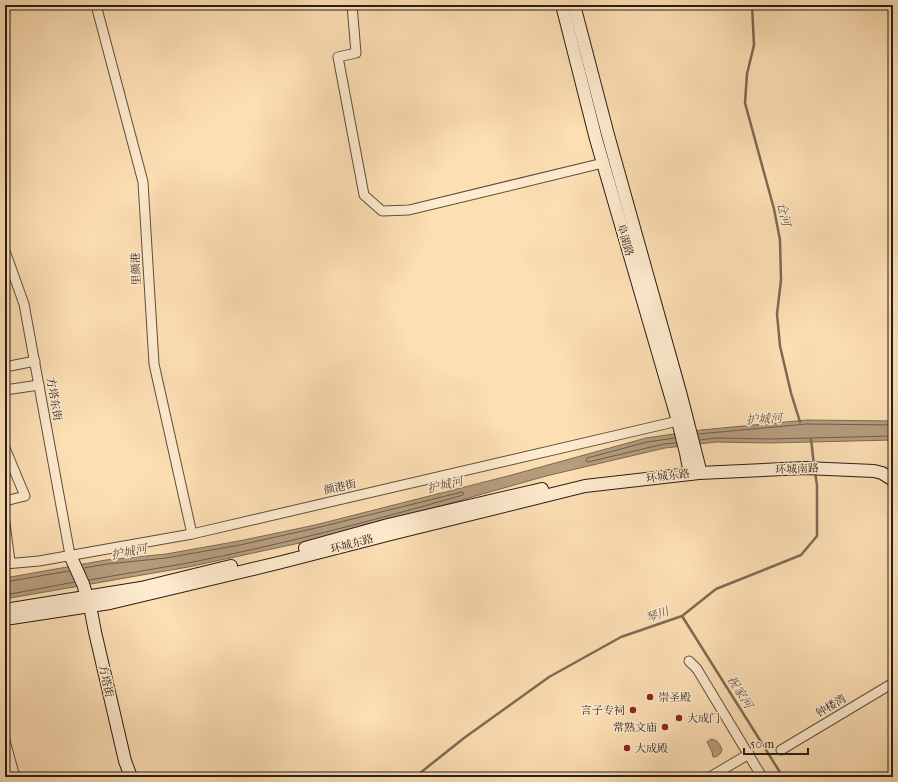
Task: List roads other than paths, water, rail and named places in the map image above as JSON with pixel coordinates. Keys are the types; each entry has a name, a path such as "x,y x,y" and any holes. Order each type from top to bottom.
{"main road":[{"name":"阜湖路","path":"562,5 603,163 690,452 694,470"},
{"name":"阜湖路","path":"574,5 682,426"},
{"name":"环城南路","path":"694,470 804,465 870,465 893,473"},
{"name":"环城南路","path":"824,465 874,471 882,473 893,480"},
{"name":"环城东路","path":"5,619 85,602 275,556 396,524 579,480 694,470"},
{"name":"方塔街","path":"70,555 97,640 125,761 131,777"},
{"name":"方塔街","path":"85,602 103,701 124,777"},
{"name":"环城东路","path":"5,610 85,602"}],"street":[{"name":"里颜港","path":"96,5 143,182 154,364 192,534"},
{"path":"352,5 356,53 338,57 364,195 382,211 409,210 603,163"},
{"name":"方塔东街","path":"5,251 24,304 70,555"},
{"path":"5,367 35,362"},
{"path":"5,390 39,385"},
{"name":"颜港街","path":"8,563 39,561 192,534 682,426"},
{"path":"5,448 25,496 5,501"},
{"path":"5,523 8,563"},
{"path":"689,661 697,669 762,777"},
{"name":"钟楼湾","path":"781,750 893,683"},
{"path":"5,741 15,777"},
{"path":"710,777 749,754"}],"water":[{"path":"807,420 893,421 893,440 770,443 716,442 665,448 546,476 309,541 188,567 5,599 5,578 106,560 166,554 315,525 508,476 646,438 701,430"},
{"path":"711,739 718,743 722,750 716,757 713,757 707,742"}],"waterway":[{"name":"仓河","path":"752,5 754,45 747,74 745,103 774,209 780,240 781,280 777,314 780,346 791,393 800,422"},
{"name":"琴川","path":"811,439 814,465"},
{"name":"琴川","path":"415,777 464,738 549,677 621,637 682,616 716,589 801,555 817,536 817,485 815,472"},
{"name":"祝家河","path":"682,616 783,777"}],"place":[{"name":"崇圣殿","path":"650,697"},
{"name":"言子专祠","path":"633,710"},
{"name":"大成门","path":"679,718"},
{"name":"常熟文庙","path":"665,727"},
{"name":"大成殿","path":"627,748"}],"water label":[{"name":"护城河","path":"764,419"},
{"name":"护城河","path":"445,485"},
{"name":"护城河","path":"129,552"}]}
